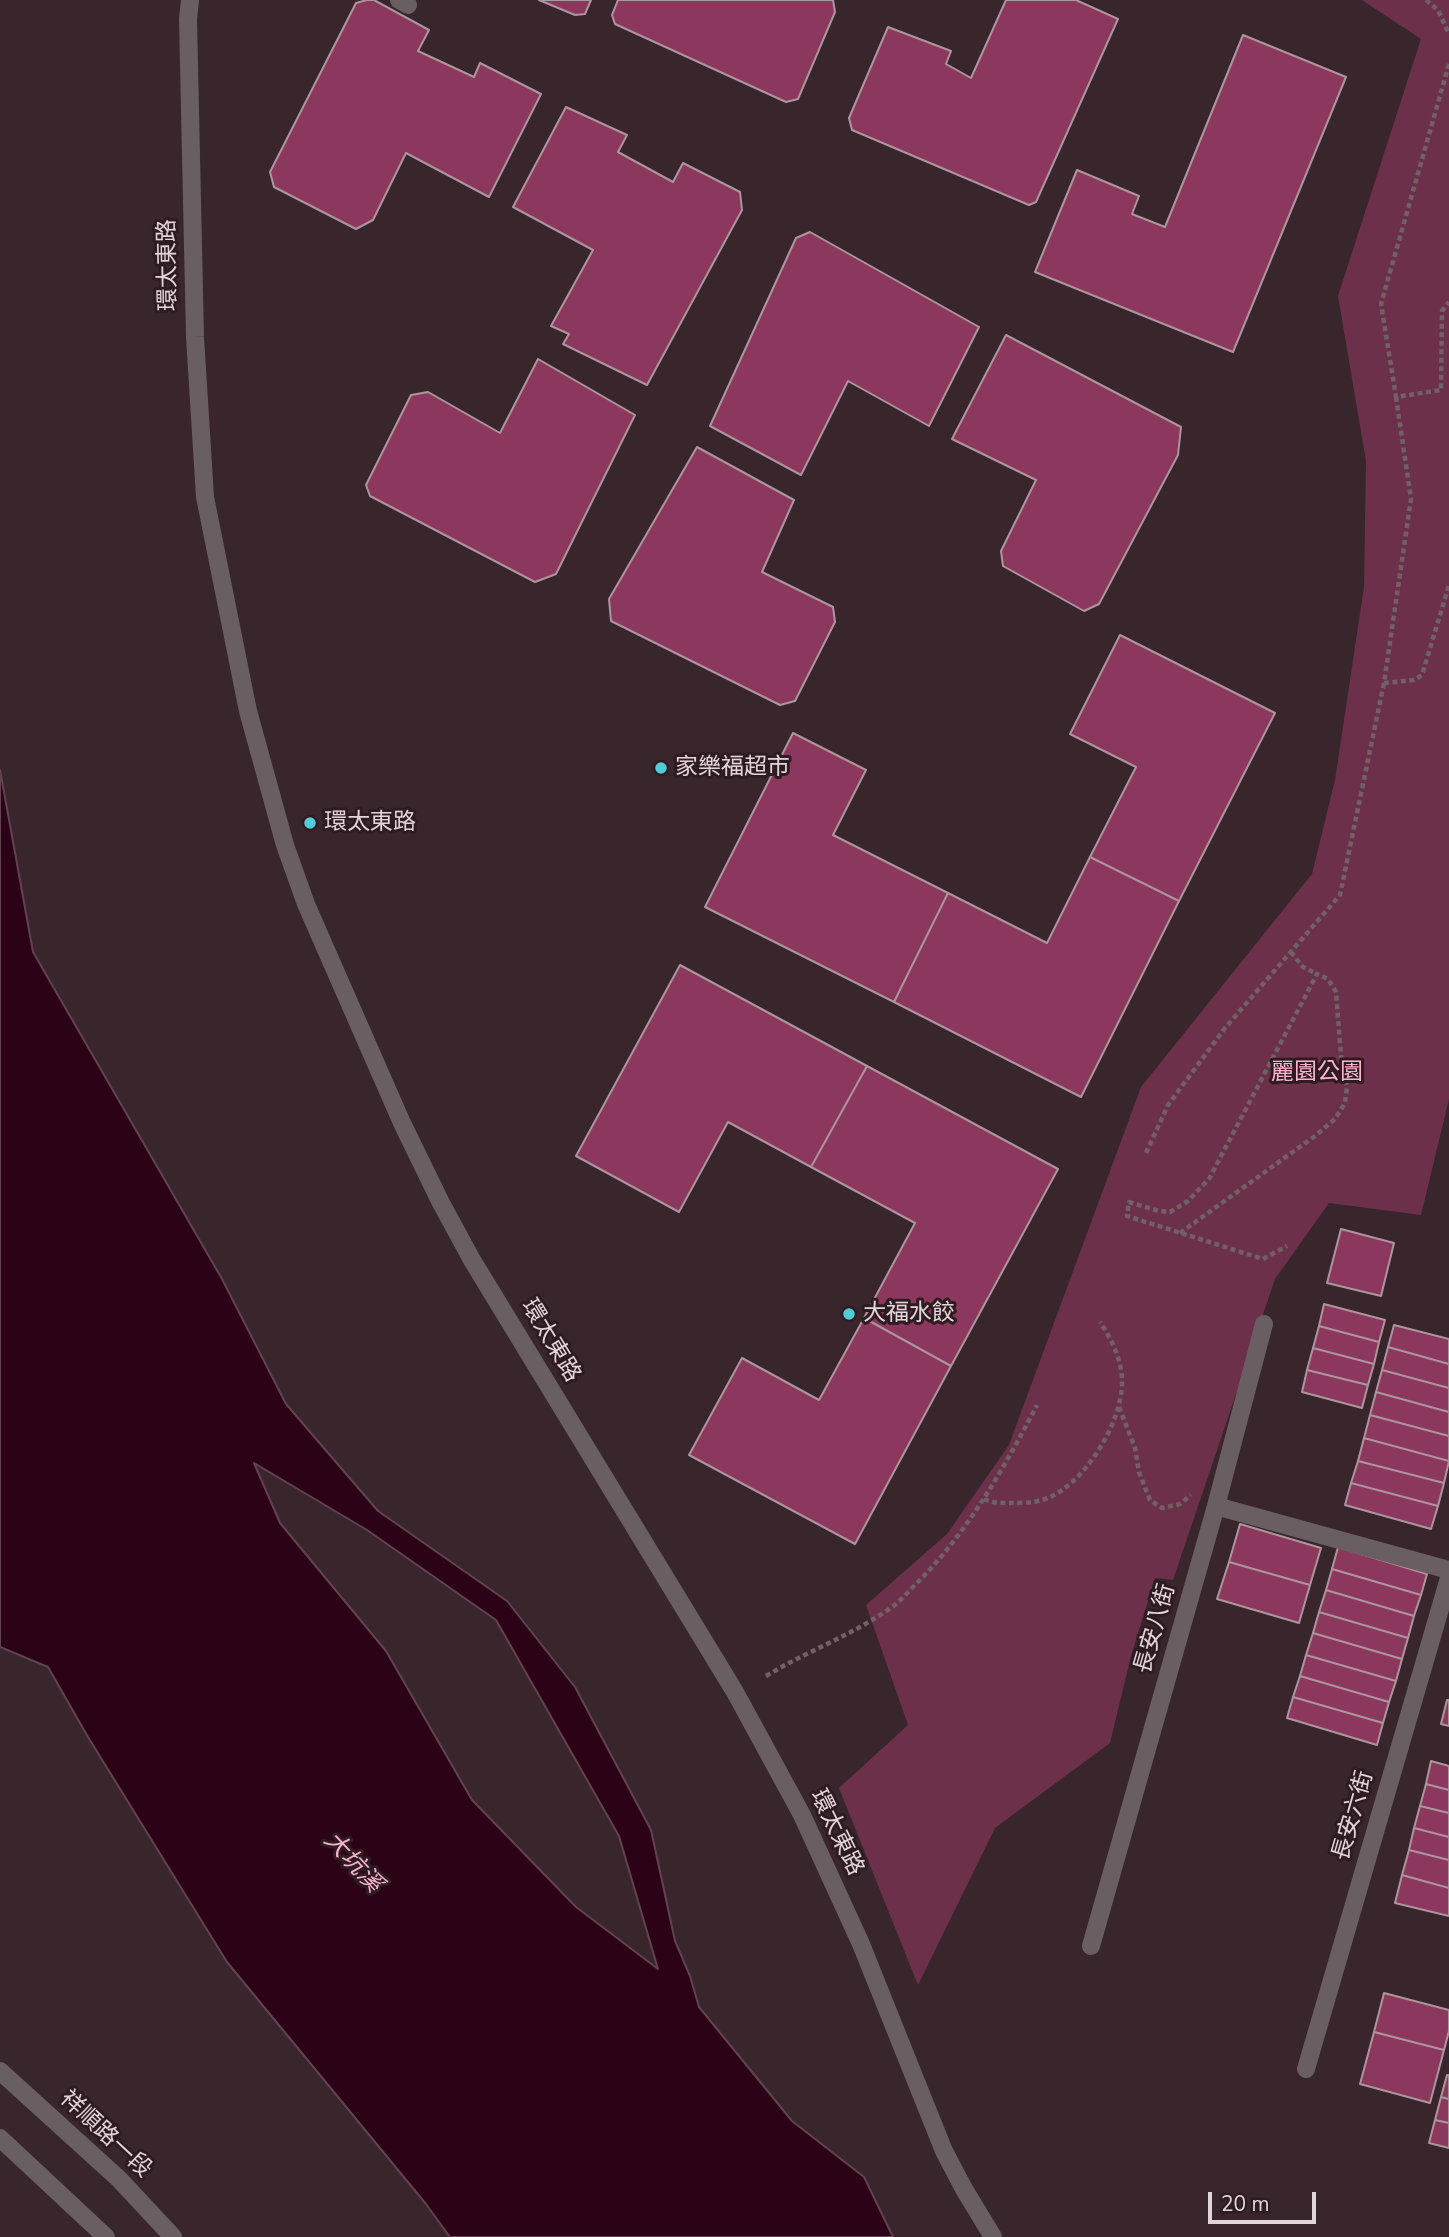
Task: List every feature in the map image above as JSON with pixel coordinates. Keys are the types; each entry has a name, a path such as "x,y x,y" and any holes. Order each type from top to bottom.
{"street":[{"name":"環太東路","path":"190,0 188,19 195,337 205,497 248,711 285,845 306,904 402,1123 472,1260 735,1692 802,1815 861,1944 944,2151 993,2237"},
{"name":"長安八街","path":"1091,1947 1216,1506 1264,1324"},
{"path":"1216,1506 1449,1570"},
{"name":"長安六街","path":"1306,2069 1449,1578"},
{"name":"祥順路一段","path":"0,2071 119,2179 173,2237"},
{"path":"0,2138 106,2237"}],"path":[{"path":"1426,0 1438,10 1449,34"},
{"path":"1146,1153 1168,1105 1225,1028 1340,895 1384,683 1411,499 1381,304 1449,64"},
{"path":"1396,397 1441,390 1442,311 1449,302"},
{"path":"1384,683 1414,680 1422,675 1449,585"},
{"path":"1180,1233 1315,1136 1335,1119 1345,1103 1347,1086 1341,1056 1336,992 1328,979 1303,967 1291,952"},
{"path":"1287,1245 1264,1259 1127,1216 1129,1202 1170,1212 1188,1201 1209,1179 1317,974"},
{"path":"984,1499 1013,1503 1044,1500 1066,1486 1091,1461 1115,1419 1122,1378 1111,1339 1100,1322"},
{"path":"766,1676 835,1641 894,1606 941,1558 984,1499 1037,1405"},
{"path":"1119,1407 1135,1448 1139,1472 1150,1500 1162,1508 1180,1504 1198,1486"}],"green space":[{"name":"麗園公園","path":"1362,0 1449,0 1449,1099 1421,1215 1329,1203 1275,1279 1173,1580 1155,1578 1131,1656 1110,1743 995,1828 918,1985 839,1788 908,1725 866,1605 947,1534 1009,1445 1141,1087 1312,874 1335,780 1364,587 1366,461 1338,296 1421,39"}],"water":[{"name":"大坑溪","path":"0,770 33,952 222,1279 286,1404 378,1511 507,1601 575,1687 651,1830 675,1941 690,1976 699,2007 792,2121 864,2177 893,2237 450,2237 426,2204 227,1962 88,1737 48,1667 0,1647","holes":["254,1463 367,1530 496,1620 619,1836 658,1969 576,1907 472,1800 386,1651 280,1523"]}],"building":[{"path":"374,0 429,30 418,51 474,77 480,63 541,94 489,197 406,153 373,220 356,229 274,187 270,172 356,3"},
{"path":"539,0 591,0 585,14 575,15"},
{"path":"618,0 833,0 835,12 798,99 786,102 615,24 612,15"},
{"path":"1006,0 1076,0 1118,19 1036,202 1029,205 852,130 849,118 888,27 951,51 946,64 971,78"},
{"path":"1243,35 1346,77 1233,352 1035,272 1077,170 1139,196 1132,214 1165,227"},
{"path":"566,107 627,135 618,152 673,182 683,163 740,192 742,210 647,385 563,344 569,334 551,326 593,250 513,207"},
{"path":"810,232 979,327 929,426 848,381 801,475 710,426 796,238"},
{"path":"1006,335 1181,427 1178,455 1099,604 1084,611 1003,566 1001,551 1036,480 952,439"},
{"path":"538,359 635,415 556,574 535,582 370,496 366,485 411,395 428,392 500,433"},
{"path":"697,447 794,500 762,572 833,607 835,622 795,701 780,705 611,621 609,599"},
{"path":"1120,635 1275,713 1179,901 1090,857 1136,767 1070,734"},
{"path":"793,733 866,770 833,835 948,893 894,1002 705,907"},
{"path":"1090,857 1179,901 1081,1097 894,1002 948,893 1047,943"},
{"path":"680,965 867,1066 811,1167 728,1122 679,1212 576,1156"},
{"path":"867,1066 1058,1169 951,1366 864,1318 915,1223 811,1167"},
{"path":"1341,1229 1394,1243 1381,1296 1327,1283"},
{"path":"1324,1304 1385,1320 1379,1342 1319,1326"},
{"path":"864,1318 951,1366 855,1544 689,1455 742,1358 819,1400"},
{"path":"1394,1325 1449,1339 1449,1364 1388,1347"},
{"path":"1319,1326 1379,1342 1374,1364 1313,1348"},
{"path":"1388,1347 1449,1364 1449,1388 1382,1370"},
{"path":"1313,1348 1374,1364 1368,1385 1307,1370"},
{"path":"1307,1370 1368,1385 1362,1408 1302,1392"},
{"path":"1382,1370 1449,1388 1449,1412 1376,1392"},
{"path":"1376,1392 1449,1412 1449,1436 1370,1415"},
{"path":"1370,1415 1449,1436 1449,1461 1364,1438"},
{"path":"1364,1438 1449,1461 1444,1483 1358,1461"},
{"path":"1358,1461 1444,1483 1438,1506 1351,1483"},
{"path":"1351,1483 1438,1506 1431,1529 1345,1505"},
{"path":"1240,1524 1321,1548 1310,1585 1229,1562"},
{"path":"1338,1547 1427,1574 1421,1595 1332,1569"},
{"path":"1229,1562 1310,1585 1299,1623 1217,1599"},
{"path":"1332,1569 1421,1595 1414,1616 1326,1590"},
{"path":"1326,1590 1414,1616 1408,1638 1319,1612"},
{"path":"1319,1612 1408,1638 1402,1659 1313,1633"},
{"path":"1313,1633 1402,1659 1396,1681 1306,1655"},
{"path":"1306,1655 1396,1681 1389,1702 1300,1676"},
{"path":"1300,1676 1389,1702 1383,1723 1293,1697"},
{"path":"1293,1697 1383,1723 1377,1745 1287,1718"},
{"path":"1449,1700 1449,1726 1441,1724"},
{"path":"1431,1761 1449,1766 1449,1790 1426,1784"},
{"path":"1426,1784 1449,1790 1449,1813 1420,1806"},
{"path":"1420,1806 1449,1813 1449,1837 1414,1828"},
{"path":"1414,1828 1449,1837 1449,1860 1409,1850"},
{"path":"1409,1850 1449,1860 1449,1888 1402,1875"},
{"path":"1402,1875 1449,1888 1449,1916 1395,1903"},
{"path":"1384,1993 1449,2010 1449,2031 1444,2050 1374,2032"},
{"path":"1374,2032 1444,2050 1430,2103 1360,2084"},
{"path":"1449,2075 1449,2099 1441,2097"},
{"path":"1441,2097 1449,2099 1449,2123 1435,2120"},
{"path":"1435,2120 1449,2123 1449,2148 1429,2143"}],"place":[{"name":"家樂福超市","path":"661,768"},
{"name":"環太東路","path":"310,823"},
{"name":"大福水餃","path":"849,1314"}]}
